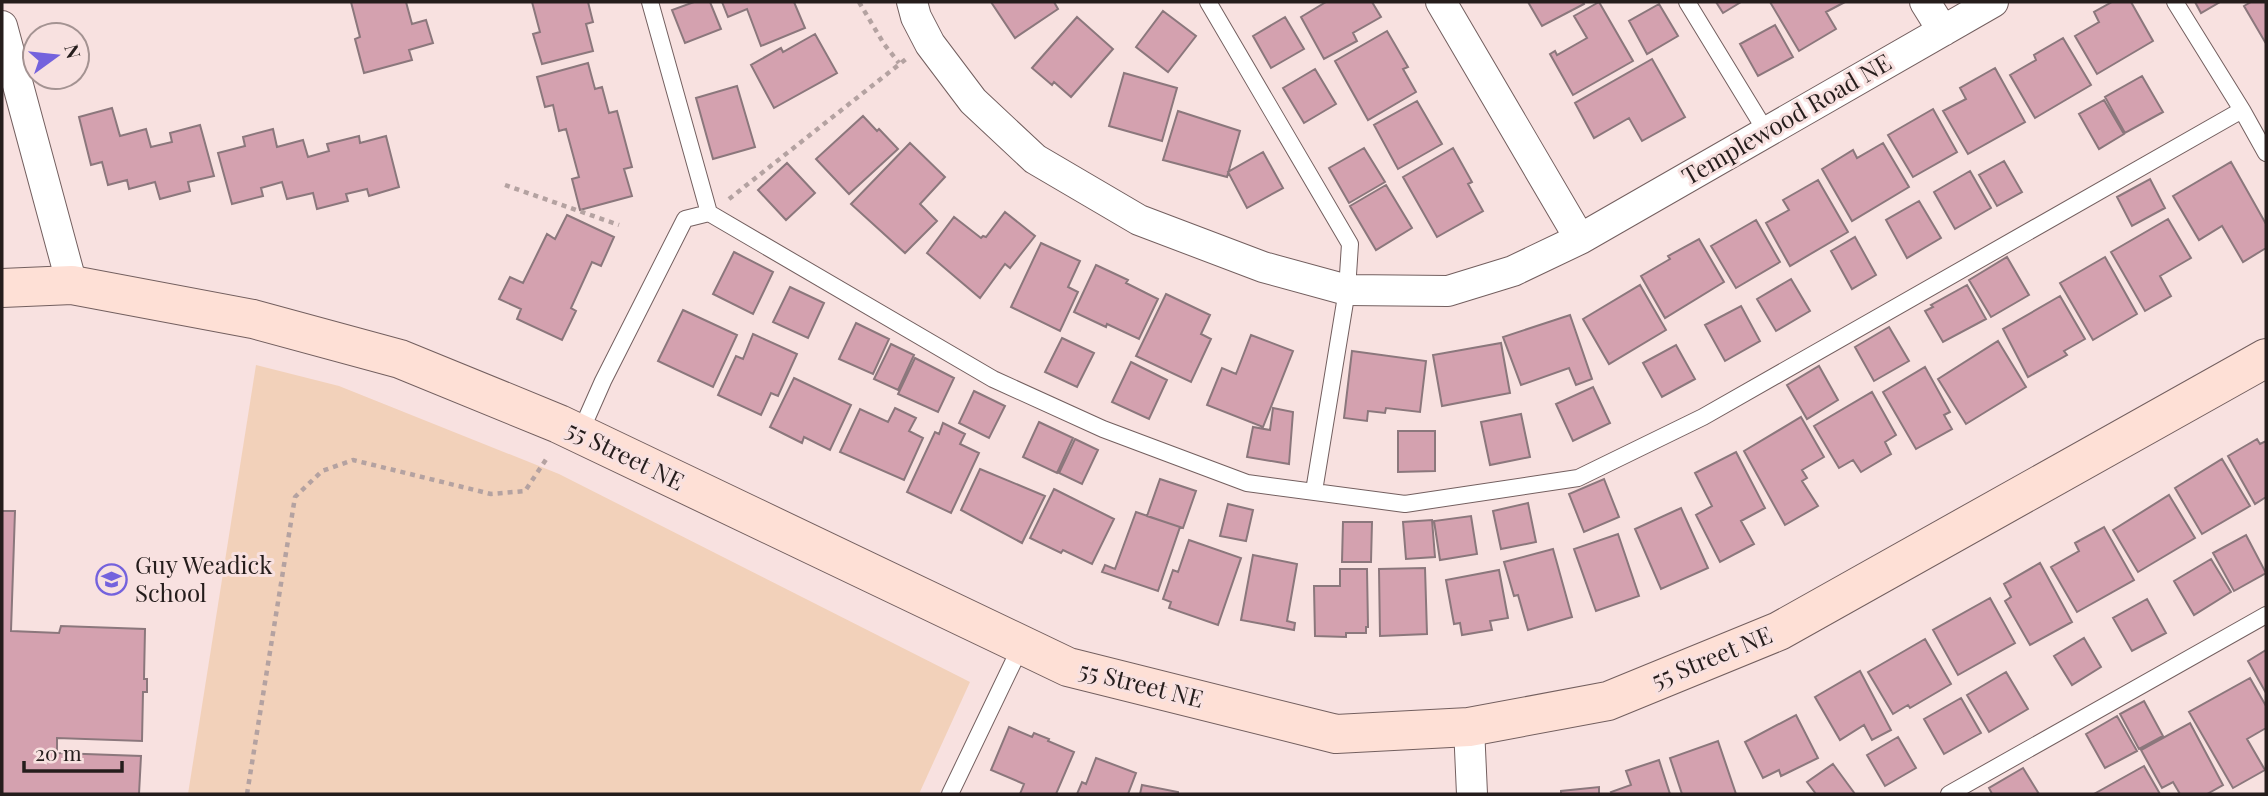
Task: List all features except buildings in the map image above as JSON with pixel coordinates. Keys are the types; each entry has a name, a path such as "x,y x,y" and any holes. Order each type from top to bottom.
{"street":[{"name":"Templewood Road NE","path":"912,2 916,17 930,44 973,101 1035,159 1139,220 1263,267 1347,290 1448,291 1513,271 1580,239 1993,2"},
{"path":"1441,2 1580,239"},
{"path":"1925,2 1943,31"},
{"path":"2,26 7,61 72,285"},
{"name":"55 Street NE","path":"2,288 72,285 253,319 400,359 569,429 1068,667 1336,734 1469,727 1608,701 1779,631 2266,358"},
{"path":"1469,727 1472,794"}],"lane":[{"path":"650,2 709,213 993,379 1103,429 1247,482 1405,504 1578,478 1703,417 2242,110"},
{"path":"1208,2 1350,244 1347,290 1314,491"},
{"path":"1687,2 1767,133"},
{"path":"2175,2 2266,153"},
{"path":"569,429 603,382 685,219 709,213"},
{"path":"1949,794 2266,615"},
{"path":"950,794 1021,646"}],"path":[{"path":"859,2 884,44 899,63"},
{"path":"709,213 899,63 930,44"},
{"path":"505,185 619,225"},
{"path":"247,794 295,497 322,471 353,460 491,494 525,491 569,429"}],"shaded area":[{"path":"256,365 339,386 559,474 970,682 919,794 188,794"}],"place":[{"name":"Guy Weadick School","path":"112,580"}]}
